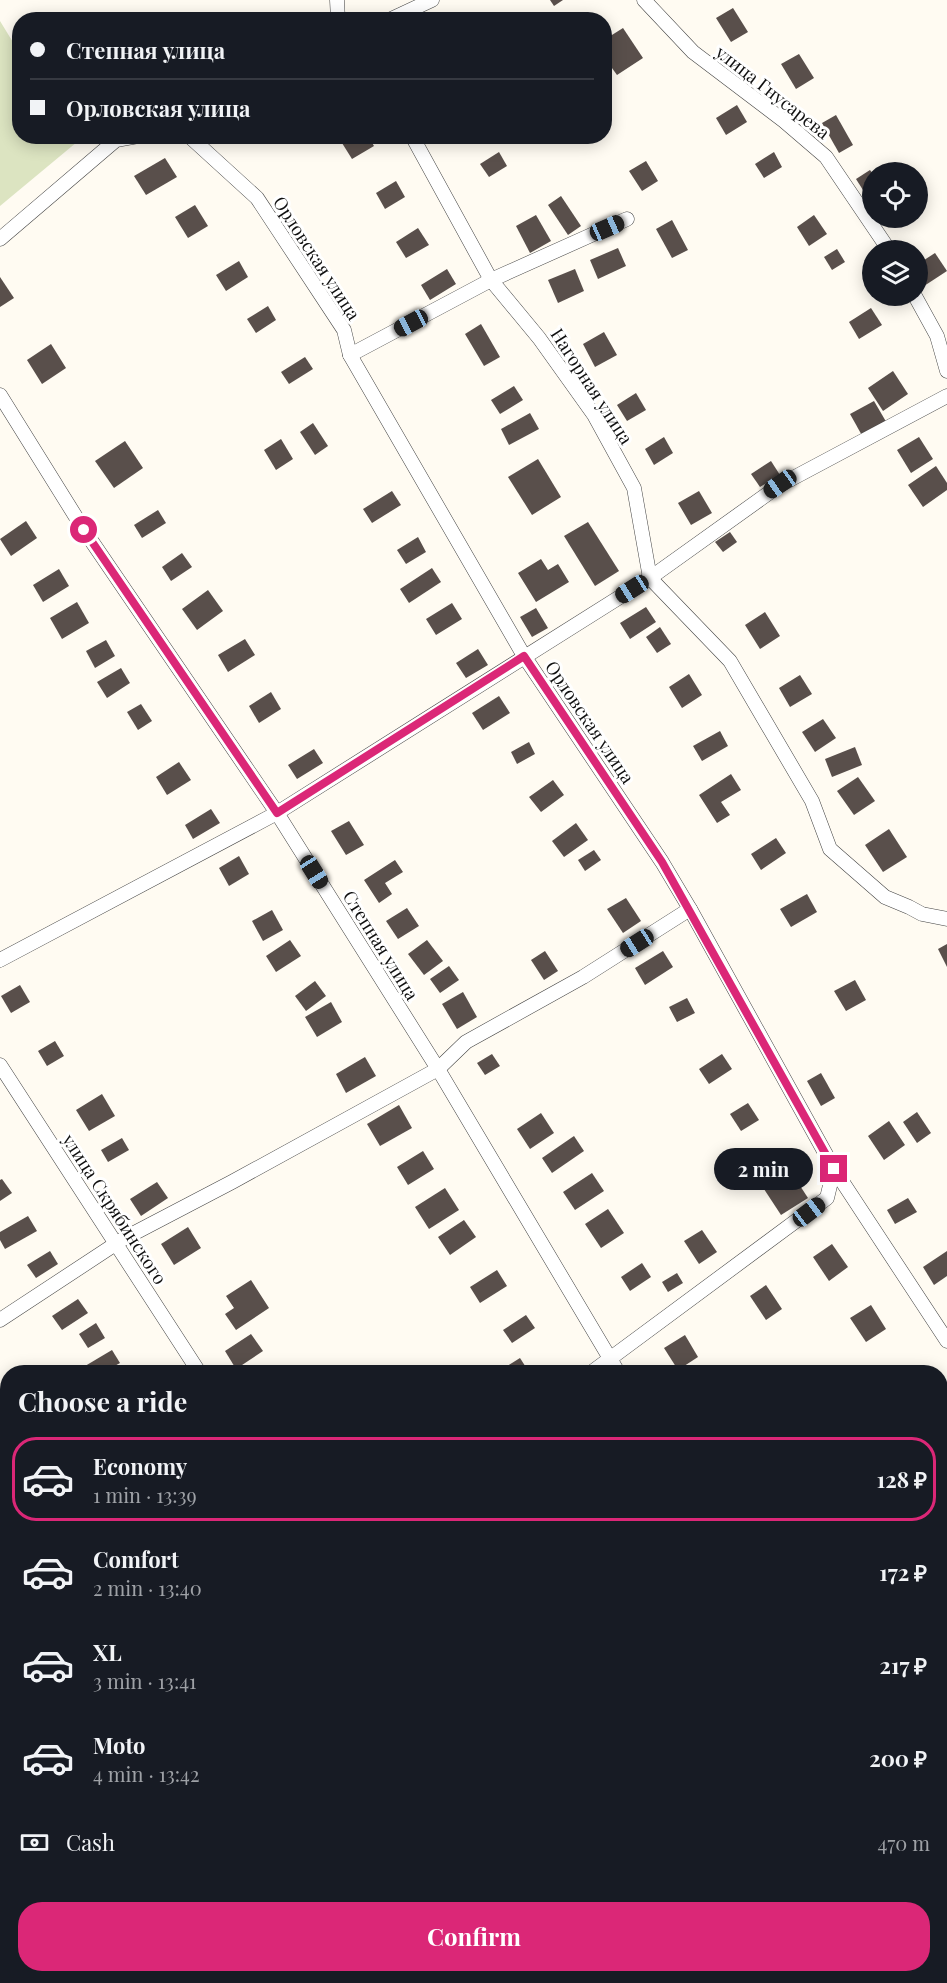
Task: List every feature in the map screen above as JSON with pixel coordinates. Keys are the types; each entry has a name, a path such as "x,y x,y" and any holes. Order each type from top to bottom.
{"street":[{"path":"406,12 432,0"},
{"name":"улица Гнусарева","path":"644,0 693,52 784,121 826,157 883,240"},
{"path":"0,239 111,144"},
{"name":"Орловская улица","path":"198,144 256,198 344,330 350,355 524,656 662,862 834,1169 947,1341"},
{"name":"Нагорная улица","path":"416,144 491,280 539,338 594,415 634,488 650,578"},
{"path":"350,355 491,280 627,219"},
{"path":"920,306 937,336 947,371"},
{"name":"Степная улица","path":"0,395 84,530 277,813 438,1069 614,1365"},
{"path":"0,960 277,813 650,578 780,484 947,396"},
{"path":"650,578 730,661 812,801 830,849 885,897 922,914 947,919"},
{"path":"0,1320 116,1244 438,1069 466,1042 583,977 690,909"},
{"name":"улица Скрябинского","path":"0,1065 194,1365"},
{"path":"603,1365 827,1198 834,1169"}],"green space":[{"path":"0,21 12,41 12,144 75,144 0,206"}],"building":[{"path":"550,0 563,0 554,6"},
{"path":"733,8 748,32 731,42 716,18"},
{"path":"623,28 643,58 617,75 612,68 612,35"},
{"path":"799,54 814,78 796,89 781,64"},
{"path":"737,105 747,122 726,135 716,118"},
{"path":"836,115 853,145 839,153 822,123"},
{"path":"343,144 373,144 374,146 352,159"},
{"path":"499,152 507,166 489,177 480,164"},
{"path":"774,152 782,167 764,178 755,164"},
{"path":"165,158 177,177 146,195 134,176"},
{"path":"646,161 658,181 642,191 629,171"},
{"path":"862,175 862,188 856,179"},
{"path":"396,181 405,197 385,209 376,193"},
{"path":"561,196 581,226 568,235 548,205"},
{"path":"195,205 208,226 188,238 175,217"},
{"path":"536,215 551,241 530,253 516,226"},
{"path":"814,215 827,234 809,246 797,227"},
{"path":"672,220 688,250 672,258 656,229"},
{"path":"418,228 429,245 406,258 396,242"},
{"path":"618,248 626,266 598,279 590,260"},
{"path":"837,249 845,262 832,270 824,257"},
{"path":"935,253 947,271 928,283 928,258"},
{"path":"239,261 248,277 226,291 216,275"},
{"path":"447,269 456,284 430,300 421,285"},
{"path":"575,269 584,291 558,303 548,280"},
{"path":"0,277 14,298 0,307"},
{"path":"268,306 276,320 256,333 247,319"},
{"path":"871,308 882,325 859,339 849,322"},
{"path":"481,324 500,357 484,366 465,334"},
{"path":"604,332 617,355 595,367 583,344"},
{"path":"51,344 66,368 42,384 27,360"},
{"path":"305,357 313,369 289,384 281,372"},
{"path":"893,371 908,394 883,411 868,388"},
{"path":"514,386 523,400 500,414 491,400"},
{"path":"636,393 646,410 627,421 617,405"},
{"path":"874,401 888,425 864,439 850,414"},
{"path":"530,413 539,429 509,445 501,429"},
{"path":"313,423 328,446 315,455 300,432"},
{"path":"664,437 673,453 654,465 645,449"},
{"path":"919,437 933,459 911,473 897,450"},
{"path":"281,439 293,459 276,470 264,450"},
{"path":"125,441 143,468 114,488 95,461"},
{"path":"538,459 561,497 532,515 508,477"},
{"path":"771,461 780,475 760,487 751,474"},
{"path":"936,466 947,483 947,490 923,507 908,485"},
{"path":"392,491 401,505 372,523 363,509"},
{"path":"699,491 712,513 691,525 678,503"},
{"path":"158,510 166,523 142,538 134,525"},
{"path":"26,521 37,538 11,556 0,539"},
{"path":"588,522 619,571 595,586 564,536"},
{"path":"730,532 737,542 723,552 715,542"},
{"path":"418,537 426,552 406,564 397,550"},
{"path":"182,553 192,567 171,581 162,567"},
{"path":"541,559 548,570 558,564 569,582 536,602 518,573"},
{"path":"432,568 441,582 409,603 400,589"},
{"path":"59,569 69,586 43,602 33,585"},
{"path":"208,590 223,611 197,630 182,609"},
{"path":"77,602 89,623 62,639 50,618"},
{"path":"452,603 462,619 436,635 426,619"},
{"path":"646,607 656,622 630,639 620,623"},
{"path":"536,608 548,628 532,637 520,617"},
{"path":"765,612 780,636 760,649 745,625"},
{"path":"660,627 671,644 657,653 646,637"},
{"path":"245,639 255,655 228,672 218,655"},
{"path":"106,640 115,656 95,668 86,651"},
{"path":"478,649 488,665 466,678 456,663"},
{"path":"121,668 130,683 107,698 97,682"},
{"path":"689,674 702,695 682,708 669,687"},
{"path":"800,675 812,694 790,707 779,688"},
{"path":"271,692 281,709 259,723 249,706"},
{"path":"499,696 510,713 483,730 472,713"},
{"path":"141,704 152,721 138,730 127,712"},
{"path":"823,719 836,738 815,752 802,732"},
{"path":"720,731 728,746 702,761 693,746"},
{"path":"529,742 535,754 517,764 511,752"},
{"path":"855,747 862,765 832,777 825,759"},
{"path":"314,749 323,763 297,779 288,765"},
{"path":"179,762 191,780 167,795 156,777"},
{"path":"731,774 741,790 721,802 730,815 717,823 699,795"},
{"path":"858,777 875,801 854,815 837,791"},
{"path":"553,780 564,795 541,812 529,797"},
{"path":"211,809 220,823 193,839 185,825"},
{"path":"349,821 364,845 346,855 331,831"},
{"path":"576,823 588,840 564,857 552,841"},
{"path":"889,829 907,857 883,872 865,845"},
{"path":"776,838 786,853 761,870 751,854"},
{"path":"594,850 601,860 585,871 578,860"},
{"path":"239,856 249,874 229,886 219,868"},
{"path":"395,860 403,872 385,883 392,894 379,903 364,880"},
{"path":"807,894 817,912 791,927 780,909"},
{"path":"626,898 641,921 623,933 607,909"},
{"path":"407,908 419,926 398,939 386,921"},
{"path":"272,910 283,930 263,941 252,921"},
{"path":"290,940 301,956 276,972 266,956"},
{"path":"427,940 443,961 424,975 408,954"},
{"path":"947,944 947,967 938,949"},
{"path":"545,951 558,971 544,980 531,960"},
{"path":"663,951 673,967 645,985 635,968"},
{"path":"449,966 459,980 440,993 430,979"},
{"path":"855,980 866,1000 846,1011 834,991"},
{"path":"315,981 326,996 306,1011 295,996"},
{"path":"20,985 30,1002 11,1013 1,996"},
{"path":"463,992 477,1017 457,1029 442,1004"},
{"path":"687,998 695,1013 677,1022 669,1007"},
{"path":"331,1002 342,1022 317,1037 305,1017"},
{"path":"55,1041 64,1056 47,1066 38,1051"},
{"path":"492,1054 500,1066 485,1075 477,1063"},
{"path":"722,1054 732,1069 709,1084 699,1069"},
{"path":"365,1057 376,1076 346,1093 336,1074"},
{"path":"821,1073 835,1098 821,1106 807,1081"},
{"path":"102,1094 115,1116 89,1131 76,1110"},
{"path":"748,1103 759,1120 741,1131 730,1114"},
{"path":"399,1105 412,1128 380,1146 367,1124"},
{"path":"917,1112 931,1133 917,1143 903,1122"},
{"path":"541,1113 554,1133 530,1149 517,1129"},
{"path":"889,1121 905,1145 884,1160 868,1136"},
{"path":"574,1136 584,1151 552,1173 542,1158"},
{"path":"122,1138 129,1150 108,1162 101,1150"},
{"path":"423,1151 434,1169 408,1185 397,1167"},
{"path":"789,1169 808,1198 781,1215 762,1186"},
{"path":"592,1173 604,1191 575,1210 563,1192"},
{"path":"2,1179 12,1193 0,1201 0,1180"},
{"path":"157,1182 168,1198 141,1216 130,1199"},
{"path":"445,1188 459,1210 429,1229 415,1207"},
{"path":"908,1198 917,1212 895,1224 887,1210"},
{"path":"608,1209 624,1233 601,1248 585,1224"},
{"path":"28,1216 37,1231 5,1249 0,1240 0,1232"},
{"path":"464,1220 476,1237 450,1255 438,1237"},
{"path":"188,1227 201,1248 174,1265 161,1244"},
{"path":"702,1230 717,1252 699,1264 684,1241"},
{"path":"832,1244 848,1267 829,1281 813,1257"},
{"path":"50,1251 58,1264 36,1278 27,1265"},
{"path":"947,1251 947,1276 934,1285 923,1267"},
{"path":"642,1263 651,1277 630,1291 621,1277"},
{"path":"497,1270 507,1286 480,1303 470,1287"},
{"path":"677,1273 683,1283 668,1292 662,1282"},
{"path":"251,1280 269,1308 236,1330 225,1314 234,1308 226,1296"},
{"path":"766,1285 782,1309 766,1320 750,1296"},
{"path":"78,1299 88,1313 62,1330 52,1316"},
{"path":"871,1305 886,1329 866,1342 850,1318"},
{"path":"526,1315 535,1328 512,1343 503,1330"},
{"path":"96,1323 105,1338 88,1348 79,1334"},
{"path":"251,1334 263,1351 242,1365 234,1365 225,1351"},
{"path":"685,1335 698,1357 686,1365 675,1365 664,1348"},
{"path":"112,1350 120,1363 116,1365 87,1365"},
{"path":"520,1358 524,1365 509,1365"}],"route":[{"path":"84,530 277,813 524,656 662,862 834,1169"}]}
